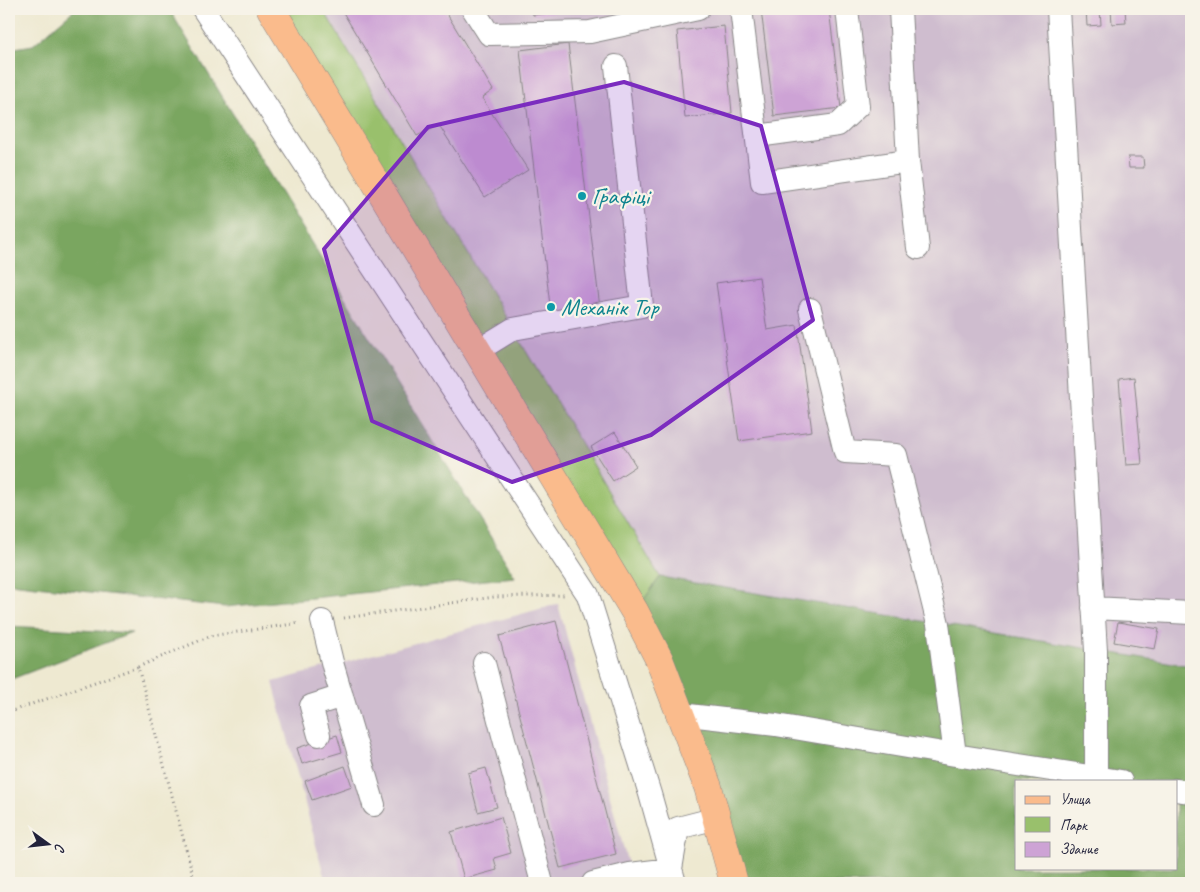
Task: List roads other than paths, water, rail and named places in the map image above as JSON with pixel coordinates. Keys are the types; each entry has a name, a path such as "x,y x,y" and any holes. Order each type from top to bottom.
{"main road":[{"path":"271,9 635,612 659,659 708,787 734,883"}],"street":[{"path":"203,9 588,595 650,794 673,876"},
{"path":"474,9 489,34 590,32 698,9"},
{"path":"741,9 762,182 908,161"},
{"path":"757,136 838,125 858,106 847,9"},
{"path":"900,9 908,161 918,248"},
{"path":"1058,9 1096,650 1096,777"},
{"path":"477,351 513,329 642,306 616,66"},
{"path":"810,309 845,452 896,455 938,624 955,755"},
{"path":"1093,608 1191,613"},
{"path":"322,620 374,805"},
{"path":"484,663 542,883"},
{"path":"319,735 311,706 342,696"},
{"path":"680,714 776,725 1115,780"},
{"path":"1178,790 1191,792"},
{"path":"673,876 678,828 717,818"},
{"path":"593,883 630,874 673,876"}],"place":[{"name":"Графіці","path":"582,196"},
{"name":"Механік Тор","path":"551,307"}]}
